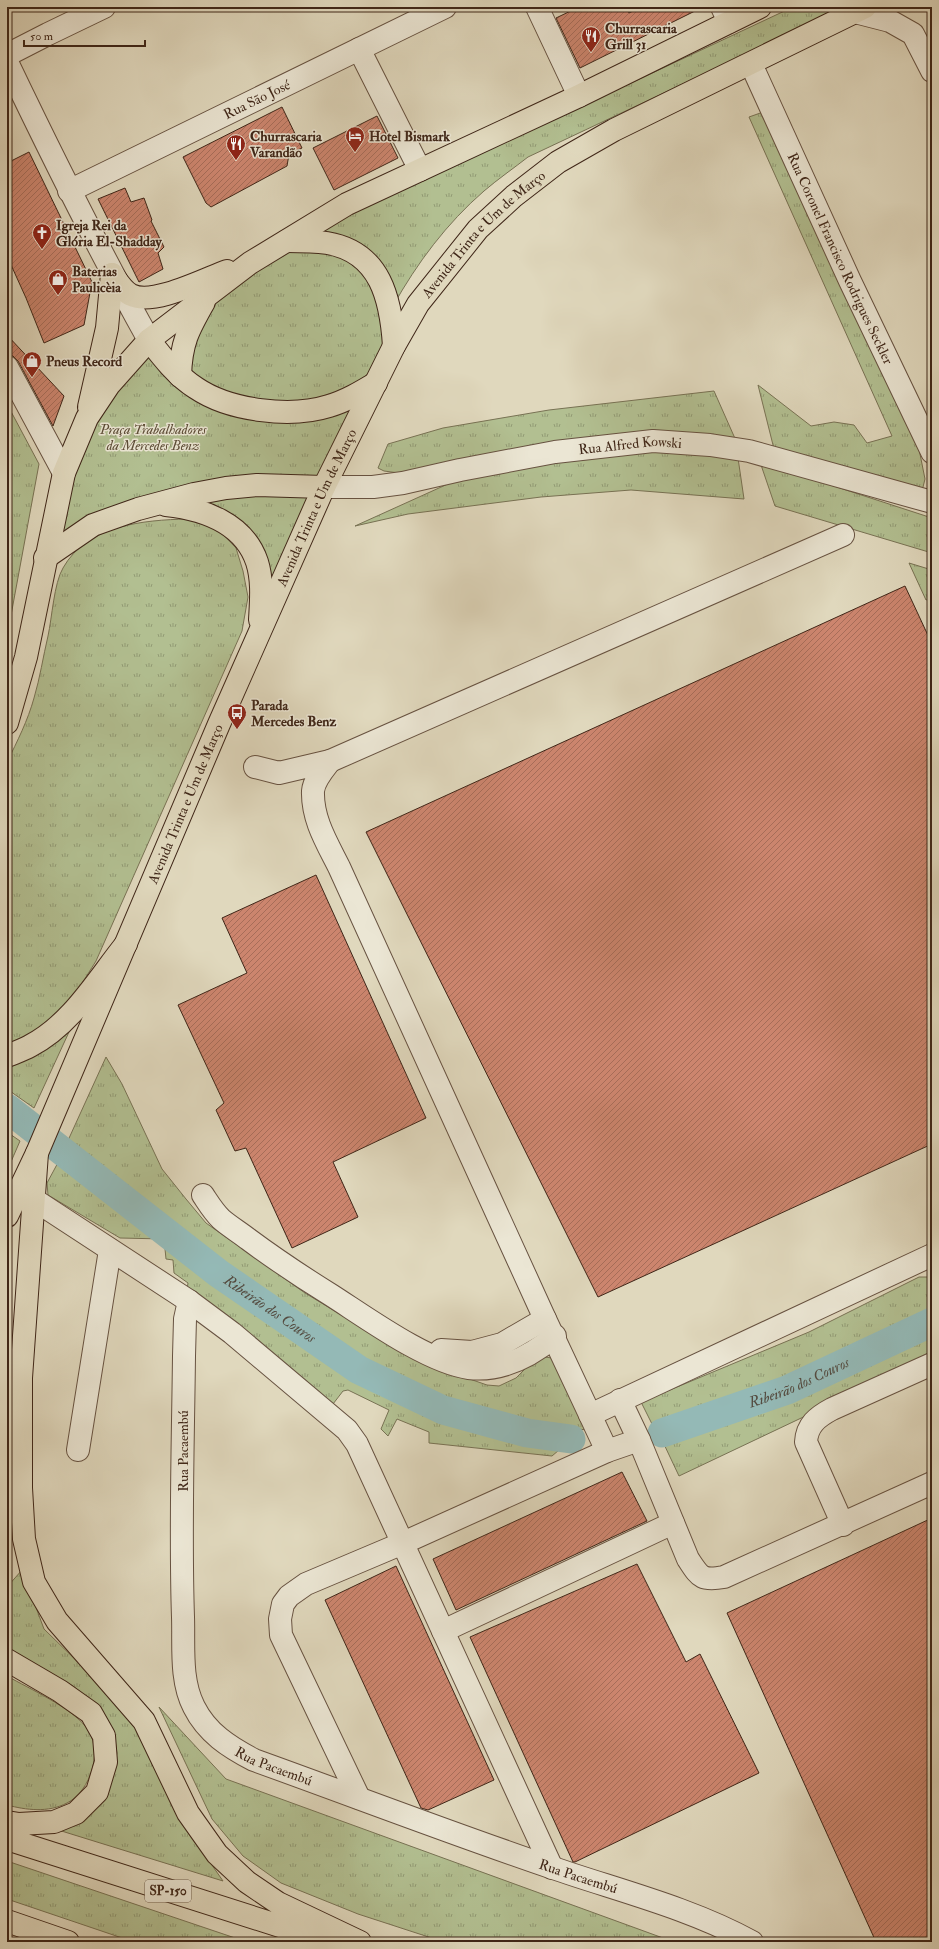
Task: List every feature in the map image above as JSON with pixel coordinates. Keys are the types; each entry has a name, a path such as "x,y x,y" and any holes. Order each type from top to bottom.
{"main road":[{"path":"87,418 109,385 149,340 250,263 287,240 347,204 579,96 726,14 760,7"},
{"name":"Avenida Trinta e Um de Março","path":"7,1216 39,1149 259,633 324,487 394,346 418,304 478,229 514,196 558,162 614,130 751,64 860,9"},
{"path":"287,240 314,242 340,247 361,257 369,264 379,279 391,311 394,346"},
{"path":"112,274 130,294 147,297 170,292 250,263"},
{"path":"7,723 26,657 64,473 87,418 107,328 112,274"},
{"path":"180,376 183,344 191,324 210,293"},
{"path":"149,340 180,376 196,388 224,402 248,407 288,411 328,407 343,402 376,383"},
{"path":"46,558 93,525 120,514 194,494 226,488 257,485 324,487"},
{"path":"159,504 202,511 231,528 248,546 257,562 260,577 262,593 259,633"},
{"path":"7,1056 30,1046 50,1033 75,1012 126,944"},
{"path":"39,1149 33,1199 21,1393 21,1488 24,1539 34,1582 57,1621 144,1721 188,1813 217,1854 247,1882 278,1903 360,1942"},
{"path":"7,1660 60,1691 91,1713 104,1736 106,1762 97,1792 76,1813 54,1822 19,1824 7,1822"},
{"name":"SP-150","path":"7,1839 330,1942"},
{"path":"7,1921 68,1942"}],"street":[{"path":"7,55 104,7"},
{"name":"Rua São José","path":"69,191 445,7"},
{"path":"537,7 579,96"},
{"path":"860,9 890,21 913,34 932,71"},
{"path":"359,49 420,170"},
{"path":"7,62 69,191 112,274 149,340"},
{"name":"Rua Coronel Francisco Rodrigues Seckler","path":"751,64 850,281 932,452"},
{"path":"7,367 64,473"},
{"name":"Rua Alfred Kowski","path":"324,487 373,487 403,483 555,452 654,441 710,444 749,451 932,502"},
{"path":"255,767 279,773 330,761 843,535"},
{"path":"330,761 319,776 313,790 317,821 607,1451"},
{"path":"203,1195 230,1211 299,1267 379,1320 417,1341 441,1350 472,1352 550,1328 540,1348 516,1362 494,1367 470,1368 441,1360 398,1338 287,1267 222,1220 211,1208 203,1195"},
{"path":"33,1199 189,1301 232,1333 347,1430 357,1444 552,1868"},
{"path":"78,1450 110,1250"},
{"path":"590,1415 620,1400 926,1262"},
{"name":"Rua Pacaembú","path":"189,1301 186,1319 184,1356 182,1587 185,1679 193,1706 208,1729 228,1746 254,1760 552,1868 686,1912 726,1928 752,1942"},
{"path":"843,1525 806,1442 811,1424 820,1415 832,1409 932,1364"},
{"path":"620,1400 639,1440 688,1559 700,1576 709,1580 724,1577 843,1525 932,1483"},
{"path":"359,1798 281,1635 280,1619 283,1604 289,1596 306,1584 403,1543 607,1451 639,1440"},
{"path":"443,1631 673,1523"}],"green space":[{"path":"793,7 846,7 528,157 470,203 445,230 412,274 393,306 377,267 312,236 345,217"},
{"path":"766,111 917,439 925,479 922,491 774,449 758,385 811,426 834,422 854,425 867,443 892,436 749,117"},
{"name":"Praça Trabalhadores da Mercedes Benz","path":"294,247 340,256 362,269 374,286 385,333 382,349 368,374 335,398 272,403 226,393 188,371 190,345 214,300 234,285"},
{"name":"Praça Trabalhadores da Mercedes Benz","path":"148,350 222,410 365,396 320,484 261,480 55,541 64,501 95,418"},
{"path":"714,391 737,443 399,473 384,471 378,468 388,444 443,428 549,410"},
{"path":"7,404 39,464 7,637"},
{"path":"655,448 738,458 744,499 631,490 541,497 408,514 355,526 450,483 576,458"},
{"path":"760,462 932,518 932,553 775,506"},
{"name":"Praça Trabalhadores da Mercedes Benz","path":"315,492 267,604 265,579 196,497"},
{"path":"187,519 218,529 236,548 243,571 248,597 242,631 96,961 69,1004 39,1032 7,1047 7,762 32,706 48,636 57,582 63,568 73,554 86,542 101,534 135,524 153,521"},
{"path":"909,563 932,570 932,598 926,600"},
{"path":"69,1032 34,1108 7,1089 7,1067 39,1052"},
{"path":"106,1057 122,1084 162,1169 206,1223 305,1293 396,1348 438,1368 487,1385 499,1386 516,1378 538,1356 552,1358 589,1430 525,1425 444,1404 358,1361 219,1264 65,1147"},
{"path":"7,1132 20,1141 7,1171"},
{"path":"61,1157 212,1273 356,1371 443,1417 524,1438 566,1444 552,1456 429,1443 429,1432 397,1419 388,1436 381,1429 389,1410 348,1390 343,1391 333,1404 187,1290 188,1283 174,1273 173,1260 166,1259 164,1239 120,1238 48,1195 47,1183"},
{"path":"919,1277 932,1277 932,1311 788,1381 654,1428 641,1402 809,1332"},
{"path":"932,1329 932,1356 679,1476 662,1440 791,1396"},
{"path":"22,1570 44,1629 126,1709 156,1761 182,1822 223,1881 55,1829 113,1773 117,1753 113,1729 96,1705 73,1686 7,1650 7,1587"},
{"path":"7,1676 70,1712 86,1727 91,1736 94,1746 92,1769 83,1789 67,1803 52,1808 37,1810 7,1805"},
{"path":"159,1707 226,1779 674,1942 444,1942 358,1914 281,1883 243,1856 212,1819"},
{"path":"7,1861 247,1942 134,1942 7,1899"}],"building":[{"name":"Churrascaria Grill 31","path":"579,7 627,7 629,13 641,7 703,7 580,68 556,18"},
{"name":"Churrascaria Varandão","path":"282,107 302,148 289,154 287,166 211,207 206,203 183,157"},
{"name":"Hotel Bismark","path":"377,116 398,158 334,190 313,148"},
{"path":"29,152 92,282 84,325 44,343 7,256 7,163"},
{"path":"125,188 131,202 144,198 152,220 151,221 164,247 158,253 163,269 139,282 98,199"},
{"name":"Pneus Record","path":"7,335 64,396 53,426 18,361 13,356 7,355"},
{"path":"905,586 932,644 932,1144 598,1297 366,832"},
{"path":"316,875 426,1118 333,1162 358,1217 292,1248 246,1148 235,1151 216,1110 224,1103 178,1005 247,973 222,918"},
{"path":"622,1472 647,1521 456,1610 433,1559"},
{"path":"932,1518 932,1942 876,1942 727,1613"},
{"path":"637,1564 686,1662 700,1654 759,1773 573,1862 470,1637"},
{"path":"396,1566 494,1780 428,1810 421,1808 325,1600"}],"waterway":[{"name":"Ribeirão dos Couros","path":"7,1108 218,1273 359,1370 443,1410 527,1433 571,1439"},
{"name":"Ribeirão dos Couros","path":"662,1433 787,1390 932,1322"}],"place":[{"name":"Churrascaria Grill 31","path":"591,53"},
{"name":"Hotel Bismark","path":"355,153"},
{"name":"Churrascaria Varandão","path":"236,161"},
{"name":"Igreja Rei da Glória El-Shadday","path":"42,250"},
{"name":"Baterias Paulicèia","path":"58,296"},
{"name":"Pneus Record","path":"32,378"},
{"name":"Parada Mercedes Benz","path":"237,730"}]}
